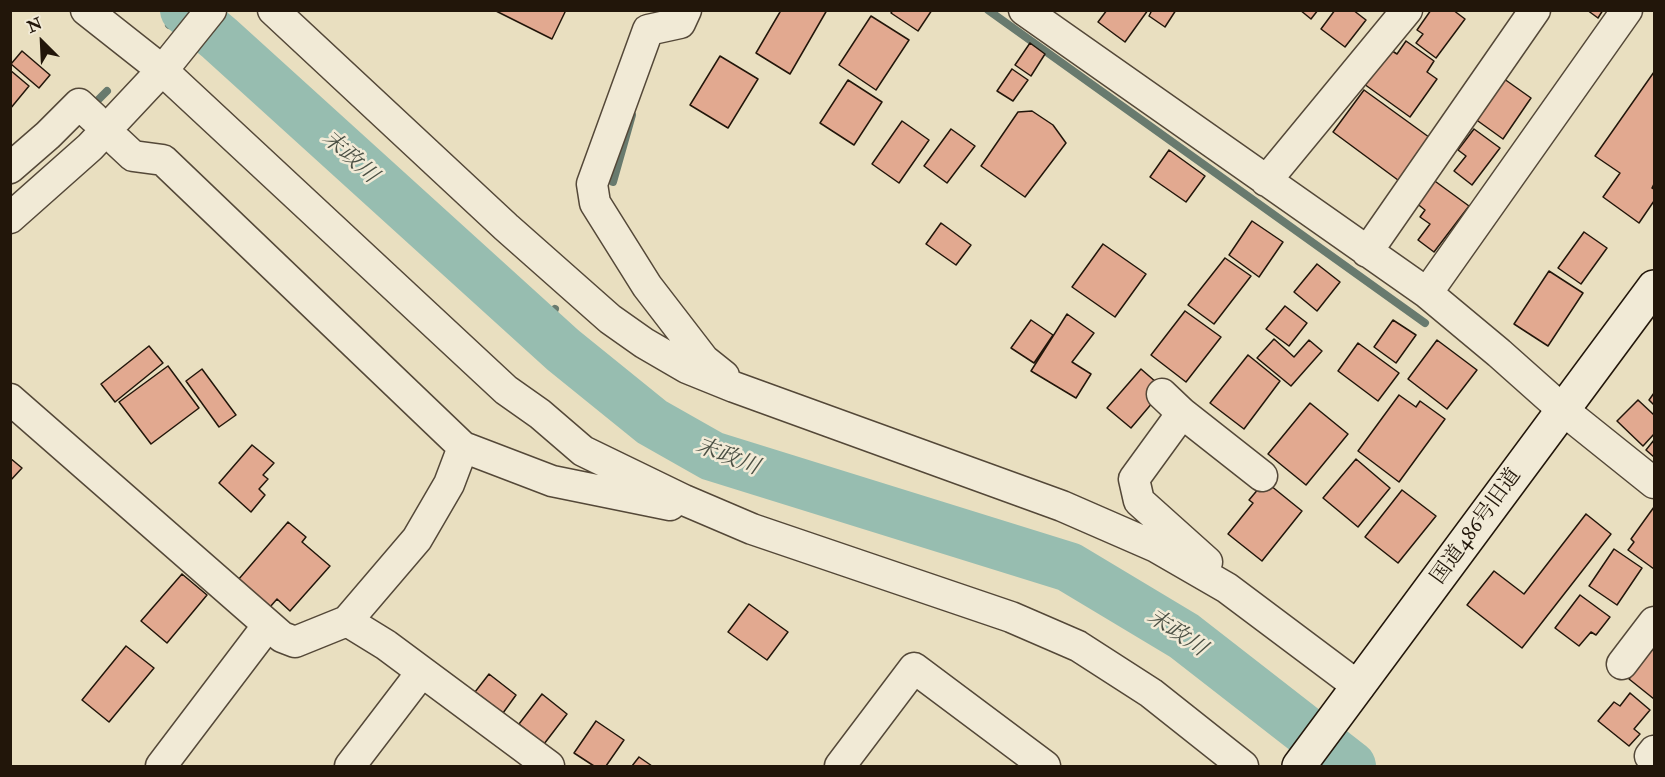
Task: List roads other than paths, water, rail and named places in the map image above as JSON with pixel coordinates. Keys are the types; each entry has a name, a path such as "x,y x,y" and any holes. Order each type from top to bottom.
{"street":[{"path":"86,10 164,68 506,390 540,414 583,451 684,500 752,529 1011,616 1078,646 1151,693 1243,766"},
{"path":"10,218 90,147 164,68 211,10"},
{"path":"273,10 506,227 610,319 644,343 687,368 734,387 1062,506 1156,547 1227,588 1359,687"},
{"path":"686,10 680,23 652,28 592,184 595,202 646,286 704,360 734,387"},
{"path":"1024,10 1427,293 1563,410 1654,483"},
{"path":"1266,181 1407,10"},
{"path":"1367,252 1535,10"},
{"path":"1427,293 1627,10"},
{"path":"10,168 79,104 94,118"},
{"path":"118,142 133,156 163,160 463,447 552,481 671,506 684,500"},
{"name":"国道486号旧道","path":"1299,766 1654,287"},
{"path":"10,399 282,637 295,642 347,621 417,539 449,484 463,447"},
{"path":"1227,588 1203,557 1139,501 1134,479 1172,403 1262,476"},
{"path":"347,621 386,645 549,766"},
{"path":"1622,664 1654,622"},
{"path":"161,766 268,625"},
{"path":"840,766 914,668 1028,762"},
{"path":"350,766 422,673"}],"waterway":[{"path":"169,25 179,10"},
{"name":"末政川","path":"185,10 219,38 563,350 652,422 712,456 1069,567 1184,636 1351,766"},
{"path":"988,10 1425,323"},
{"path":"90,108 107,91"},
{"path":"613,182 632,115"},
{"path":"544,334 555,309"}]}
